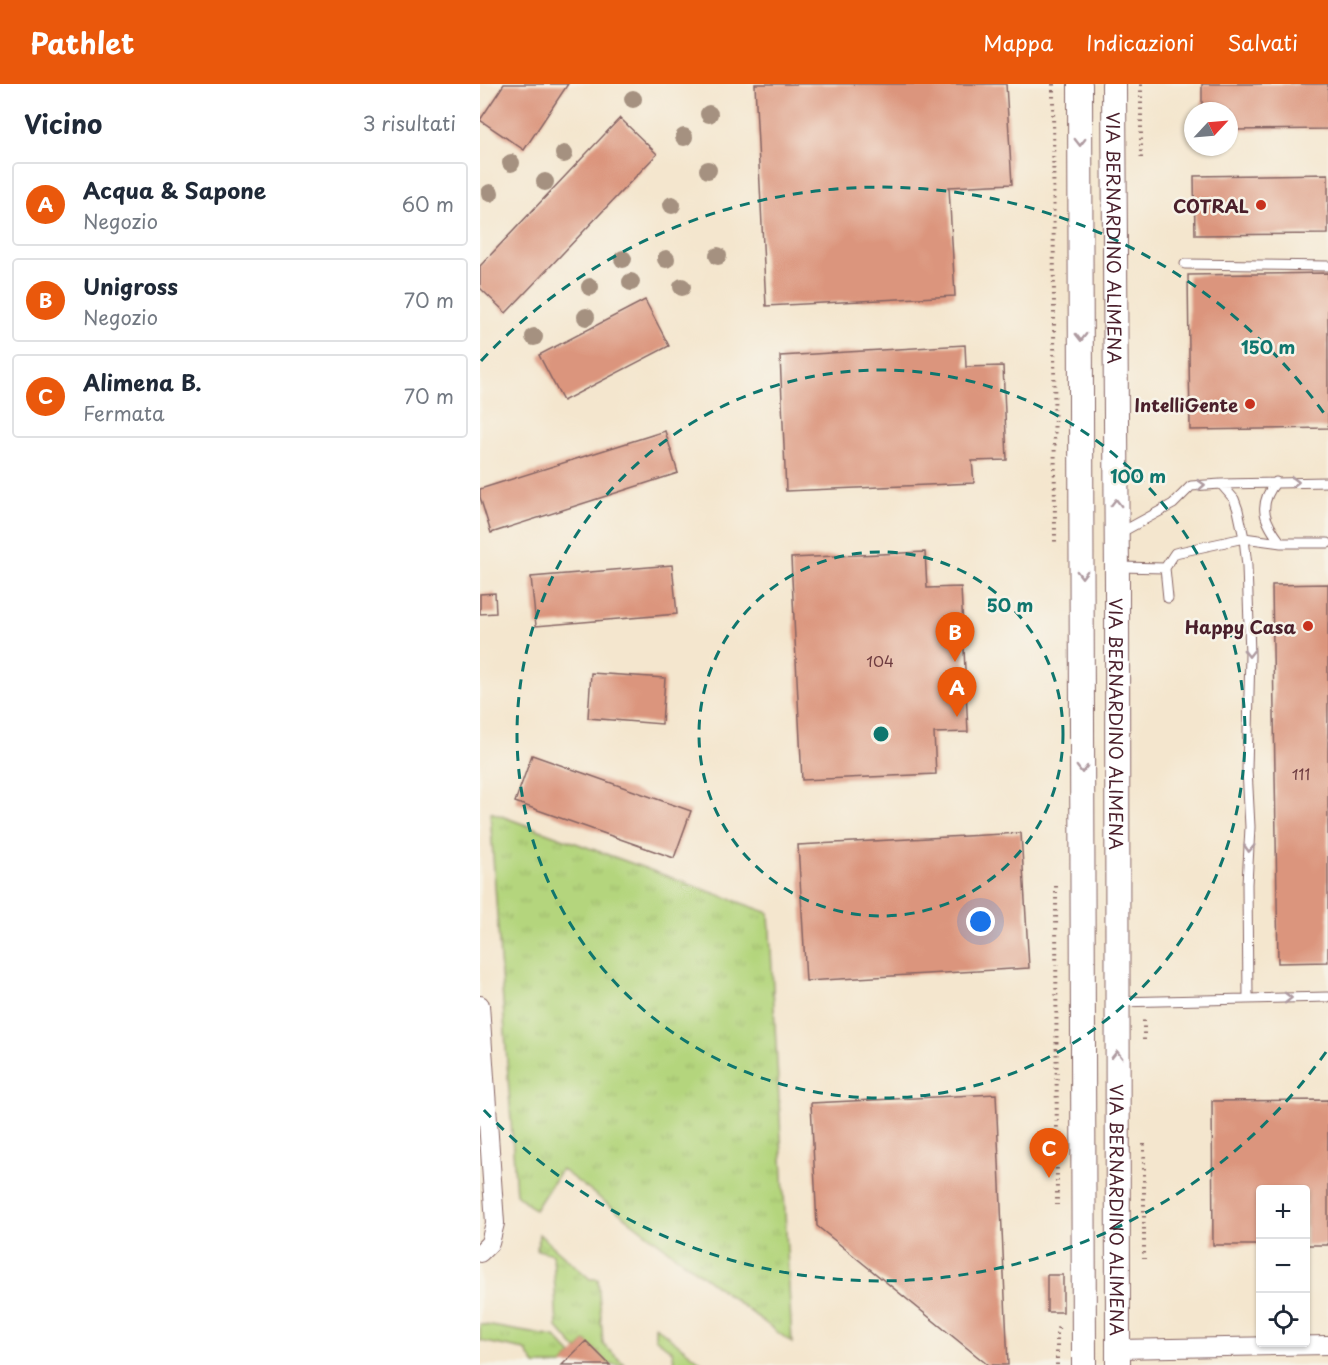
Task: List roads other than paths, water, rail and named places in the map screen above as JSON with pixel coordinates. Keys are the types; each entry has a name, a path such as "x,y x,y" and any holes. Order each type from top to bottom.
{"street":[{"name":"VIA BERNARDINO ALIMENA","path":"1080,84 1084,1365"},
{"name":"VIA BERNARDINO ALIMENA","path":"1114,84 1118,1357"},
{"path":"480,1005 495,1223 490,1243 480,1253"},
{"path":"1118,1357 1328,1345"}],"lane":[{"path":"1185,264 1328,266"},
{"path":"1276,482 1264,500 1264,511 1272,532 1281,543"},
{"path":"1116,535 1173,504 1191,486 1328,482"},
{"path":"1221,484 1234,500 1244,538 1248,587 1250,656 1247,769 1250,827 1247,884 1248,998"},
{"path":"1168,598 1165,567 1175,553 1244,538 1281,543 1328,543"},
{"path":"1117,567 1165,567"},
{"path":"1117,1002 1328,997"}],"place":[{"name":"COTRAL","path":"1261,205"},
{"name":"IntelliGente","path":"1250,404"},
{"name":"Happy Casa","path":"1308,626"},
{"name":"Unigross","path":"955,662"},
{"name":"Acqua & Sapone","path":"957,717"},
{"name":"Alimena B.","path":"1049,1178"}]}
